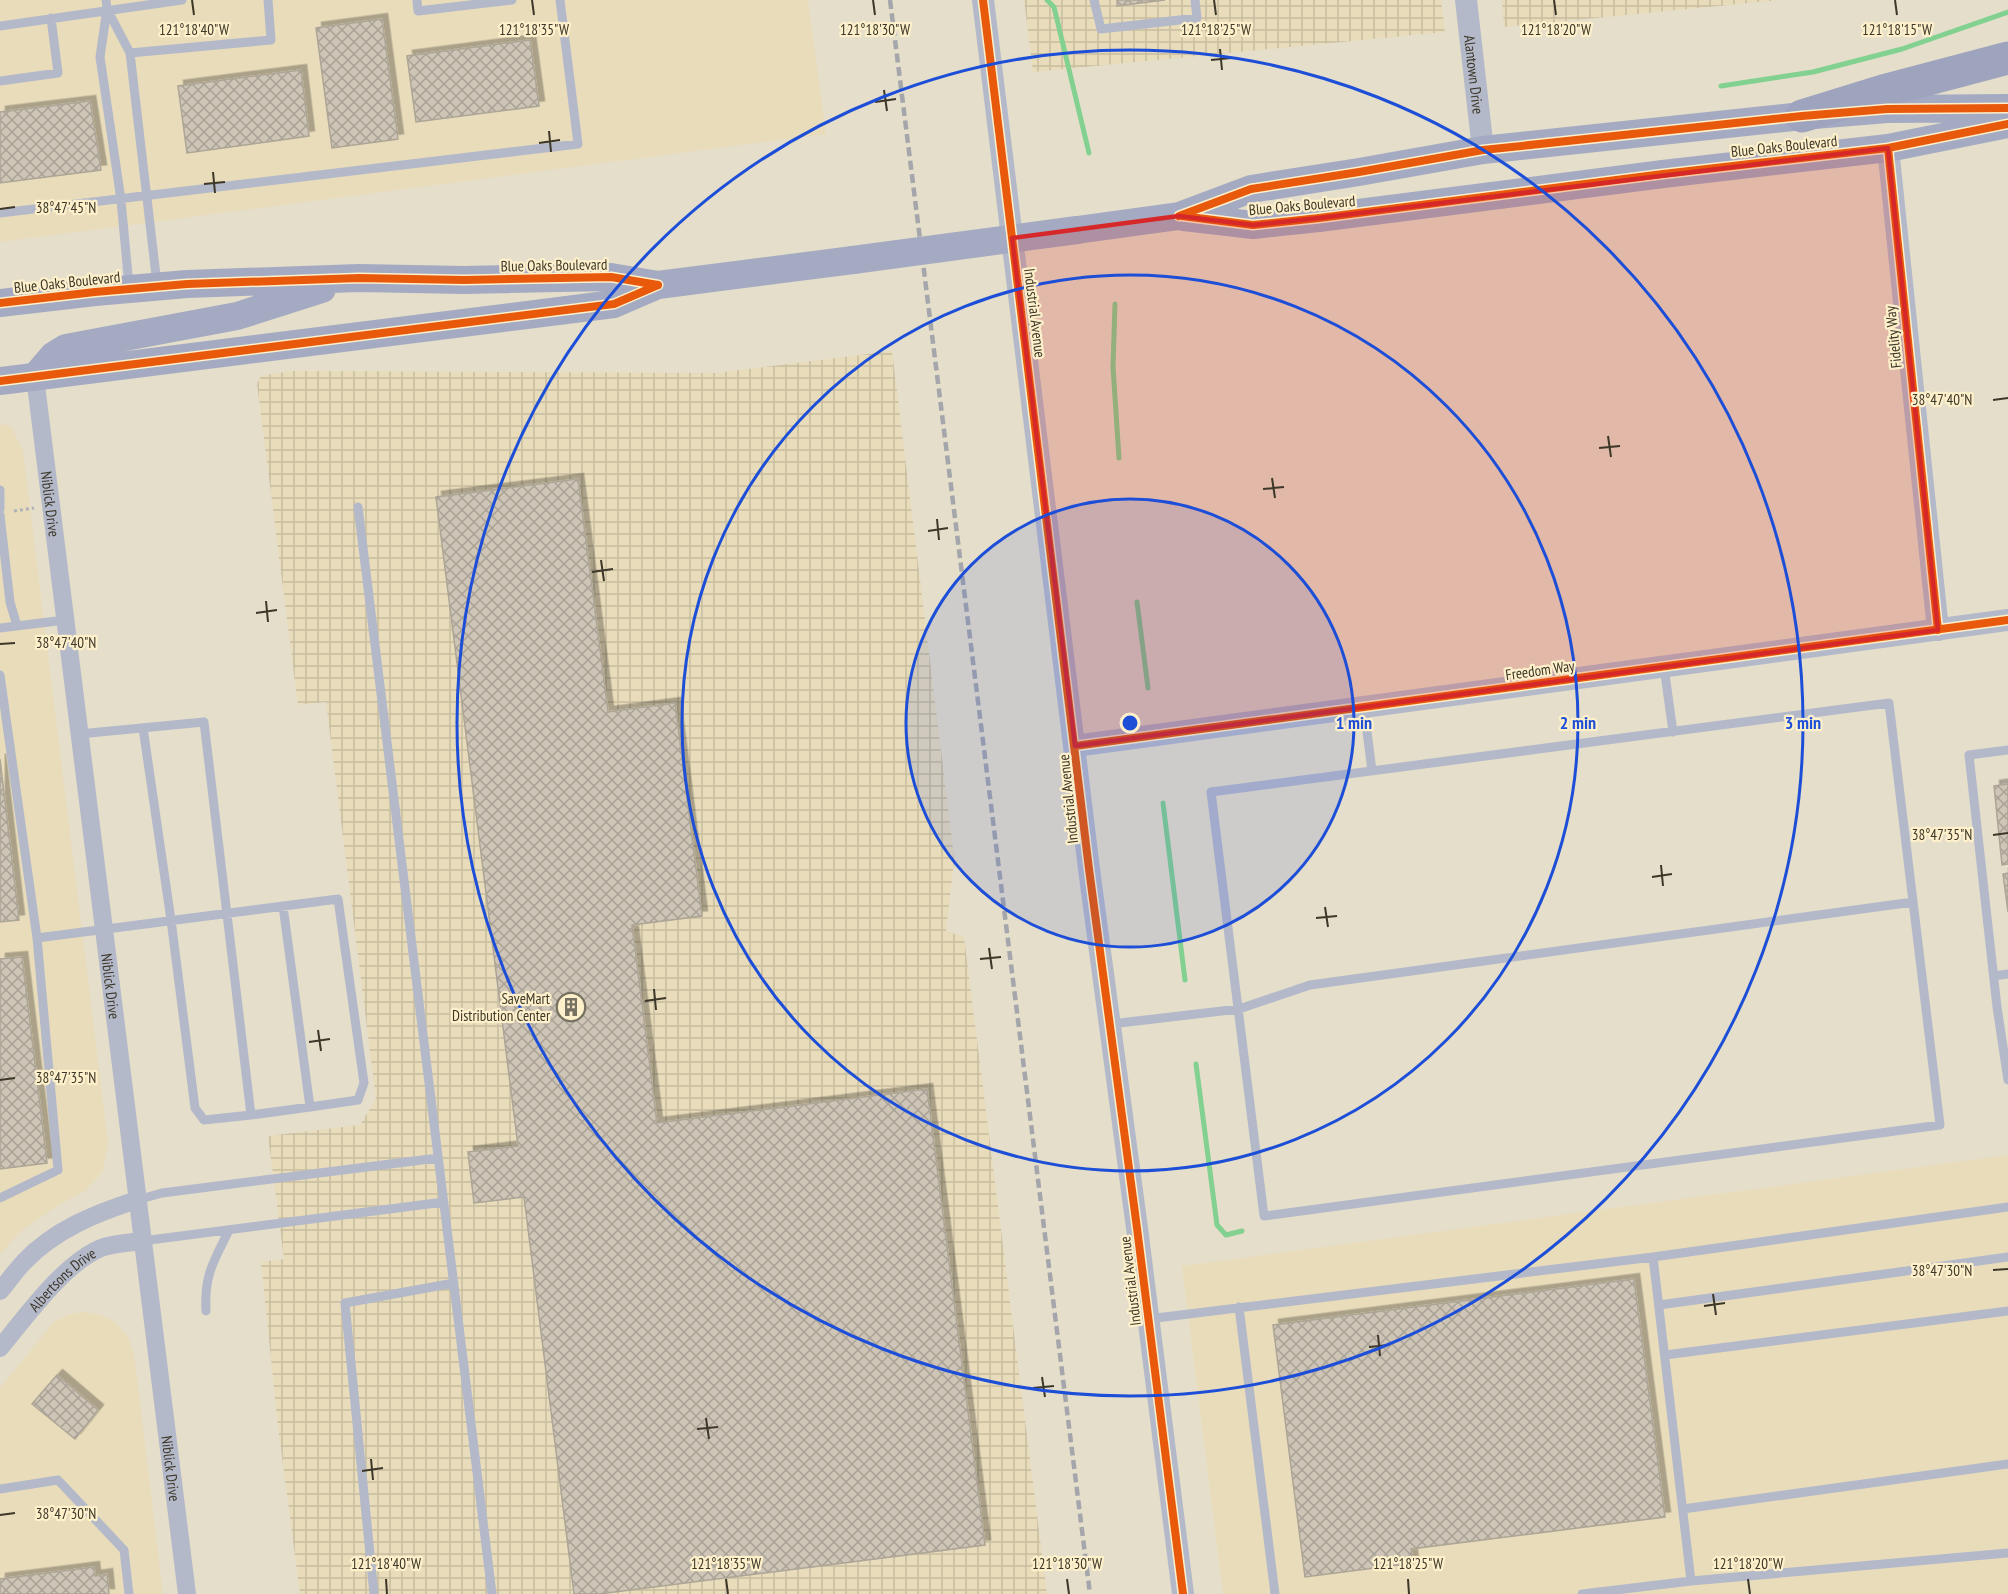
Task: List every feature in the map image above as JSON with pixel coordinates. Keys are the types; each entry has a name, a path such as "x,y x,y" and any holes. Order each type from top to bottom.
{"highway":[{"path":"1802,116 1883,91 2008,58"}],"main road":[{"name":"Blue Oaks Boulevard","path":"0,381 614,304 658,285 1179,216 1251,189 1483,150 1887,109 2008,108"},
{"path":"1888,148 1895,132 1960,109"},
{"name":"Blue Oaks Boulevard","path":"1179,216 1253,225 1319,218 1888,148 2008,124"},
{"name":"Blue Oaks Boulevard","path":"0,303 143,287 359,278 464,280 611,277 658,285"},
{"path":"35,377 53,356 66,348 237,316 359,278"}],"street":[{"name":"Industrial Avenue","path":"983,0 1076,746 1089,869 1111,1024 1183,1594"},
{"name":"Alantown Drive","path":"1466,0 1483,150"},
{"name":"Fidelity Way","path":"1888,148 1938,630"},
{"name":"Niblick Drive","path":"35,377 187,1594"},
{"name":"Freedom Way","path":"1076,746 2008,620"},
{"path":"0,1291 25,1261 56,1236 85,1219 137,1200"},
{"name":"Albertsons Drive","path":"0,1348 67,1271 101,1248 142,1240"}],"lane":[{"path":"0,26 51,18 106,5 182,0"},
{"path":"130,53 271,40 268,0"},
{"path":"417,0 418,11 512,0"},
{"path":"0,213 578,144 560,0"},
{"path":"1094,0 1101,29 1197,18 1195,0"},
{"path":"106,5 130,53 146,197 143,287"},
{"path":"106,5 100,57 121,200 143,287"},
{"path":"0,81 57,73 51,18"},
{"path":"0,490 0,509"},
{"path":"358,507 492,1594"},
{"path":"0,516 10,602 17,626"},
{"path":"0,628 65,620"},
{"path":"1664,667 1673,732"},
{"path":"0,675 37,938 58,1170 0,1198"},
{"path":"1889,703 1940,1125 1264,1216 1211,792 1372,771 1889,703"},
{"path":"1364,707 1372,771"},
{"path":"79,734 204,722 251,1115"},
{"path":"37,938 103,928 171,920 338,899 364,1083 358,1100 204,1120 195,1108 171,920 143,728"},
{"path":"2008,750 1969,755 1994,976 2005,1034 2008,1080"},
{"path":"1111,1024 1239,1009 1310,985 1913,902"},
{"path":"283,906 310,1107"},
{"path":"1994,976 2008,974"},
{"path":"137,1200 162,1193 438,1158"},
{"path":"142,1240 444,1202"},
{"path":"1148,1318 1653,1257 2008,1207"},
{"path":"206,1311 205,1290 208,1276 229,1230"},
{"path":"1653,1257 1691,1581"},
{"path":"1659,1305 2008,1257"},
{"path":"374,1594 345,1303 454,1283"},
{"path":"1239,1307 1275,1594"},
{"path":"1665,1355 2008,1311"},
{"path":"1683,1509 2008,1464"},
{"path":"0,1489 58,1480 124,1550 129,1594"},
{"path":"1582,1594 1691,1581 2008,1552"}],"path":[{"path":"10,511 51,506"}],"highlighted area":[{"path":"1888,148 1938,630 1075,746 1012,238 1179,216 1253,225"}],"shaded area":[{"path":"0,0 808,0 826,134 0,242"},
{"path":"1024,0 1441,0 1445,32 1033,72"},
{"path":"1502,0 1781,0 1504,27"},
{"path":"892,351 953,848 954,861 946,931 964,937 1047,1594 300,1594 278,1426 261,1262 284,1259 268,1136 360,1125 376,1099 326,702 298,705 257,384 261,376 291,371 715,373"},
{"path":"0,424 11,426 23,451 108,1143 103,1171 85,1191 62,1203 22,1230 0,1254"},
{"path":"2008,1155 2008,1594 1223,1594 1182,1266"},
{"path":"85,1312 101,1315 115,1322 128,1337 134,1353 163,1594 0,1594 0,1388 54,1322 70,1314"}],"building":[{"path":"1117,0 1165,0 1117,6"},
{"path":"382,19 398,139 332,148 316,28"},
{"path":"530,40 539,106 416,122 407,56"},
{"path":"301,70 309,136 187,153 178,86"},
{"path":"90,101 101,170 0,183 0,112"},
{"name":"SaveMart Distribution Center","path":"578,479 608,712 675,703 702,916 632,925 657,1123 927,1089 985,1545 599,1594 574,1594 524,1197 474,1203 468,1152 518,1146 436,497"},
{"path":"0,759 19,920 0,922"},
{"path":"2008,784 2008,864 2002,865 1994,786"},
{"path":"2008,873 2008,912 2003,874"},
{"path":"22,957 47,1163 0,1169 0,959"},
{"path":"1634,1279 1665,1517 1411,1549 1413,1563 1305,1577 1273,1325"},
{"path":"57,1375 98,1410 75,1439 32,1404"},
{"path":"94,1567 95,1576 107,1574 109,1594 0,1594 0,1579"}],"waterway":[{"path":"1047,0 1054,7 1089,153"},
{"path":"1721,86 1813,72 1902,49 2008,12"},
{"path":"1115,304 1113,367 1119,458"},
{"path":"1137,602 1148,688"},
{"path":"1163,803 1185,980"},
{"path":"1196,1064 1217,1225 1226,1235 1242,1231"}],"railway":[{"path":"890,0 1090,1594"}],"cycle path":[{"path":"983,0 1089,869 1183,1594"},
{"path":"1179,216 1251,189 1483,150 1887,109 2008,108"},
{"path":"1182,216 1253,225 1319,218 1888,148 2008,124"},
{"path":"1888,148 1938,630"},
{"path":"0,303 187,284 359,278 464,280 611,277 658,285"},
{"path":"0,381 614,304 658,285"},
{"path":"1075,746 2008,620"}],"place":[{"name":"SaveMart Distribution Center","path":"571,1007"}]}
